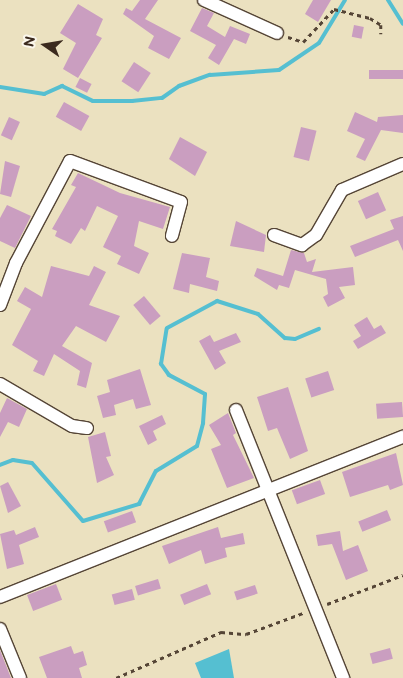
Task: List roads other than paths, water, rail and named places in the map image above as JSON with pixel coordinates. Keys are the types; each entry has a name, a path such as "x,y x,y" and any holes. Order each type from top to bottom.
{"street":[{"path":"204,0 277,33"},
{"path":"0,305 16,263 70,161 182,202 172,236"},
{"path":"274,235 302,245 316,235 342,190 403,164"},
{"path":"0,384 72,426 87,428"},
{"path":"236,410 343,678"},
{"path":"0,598 269,493 403,437"},
{"path":"0,629 20,678"}],"water":[{"path":"229,649 234,678 201,678 195,663"}],"waterway":[{"path":"0,87 44,94 62,86 93,101 132,101 162,98 179,86 210,75 279,70 319,43 345,0"},
{"path":"388,0 403,24"},
{"path":"0,465 13,460 32,463 83,521 139,504 156,471 197,446 203,423 205,394 169,375 161,364 167,328 217,301 258,314 285,338 295,339 319,329"}]}
